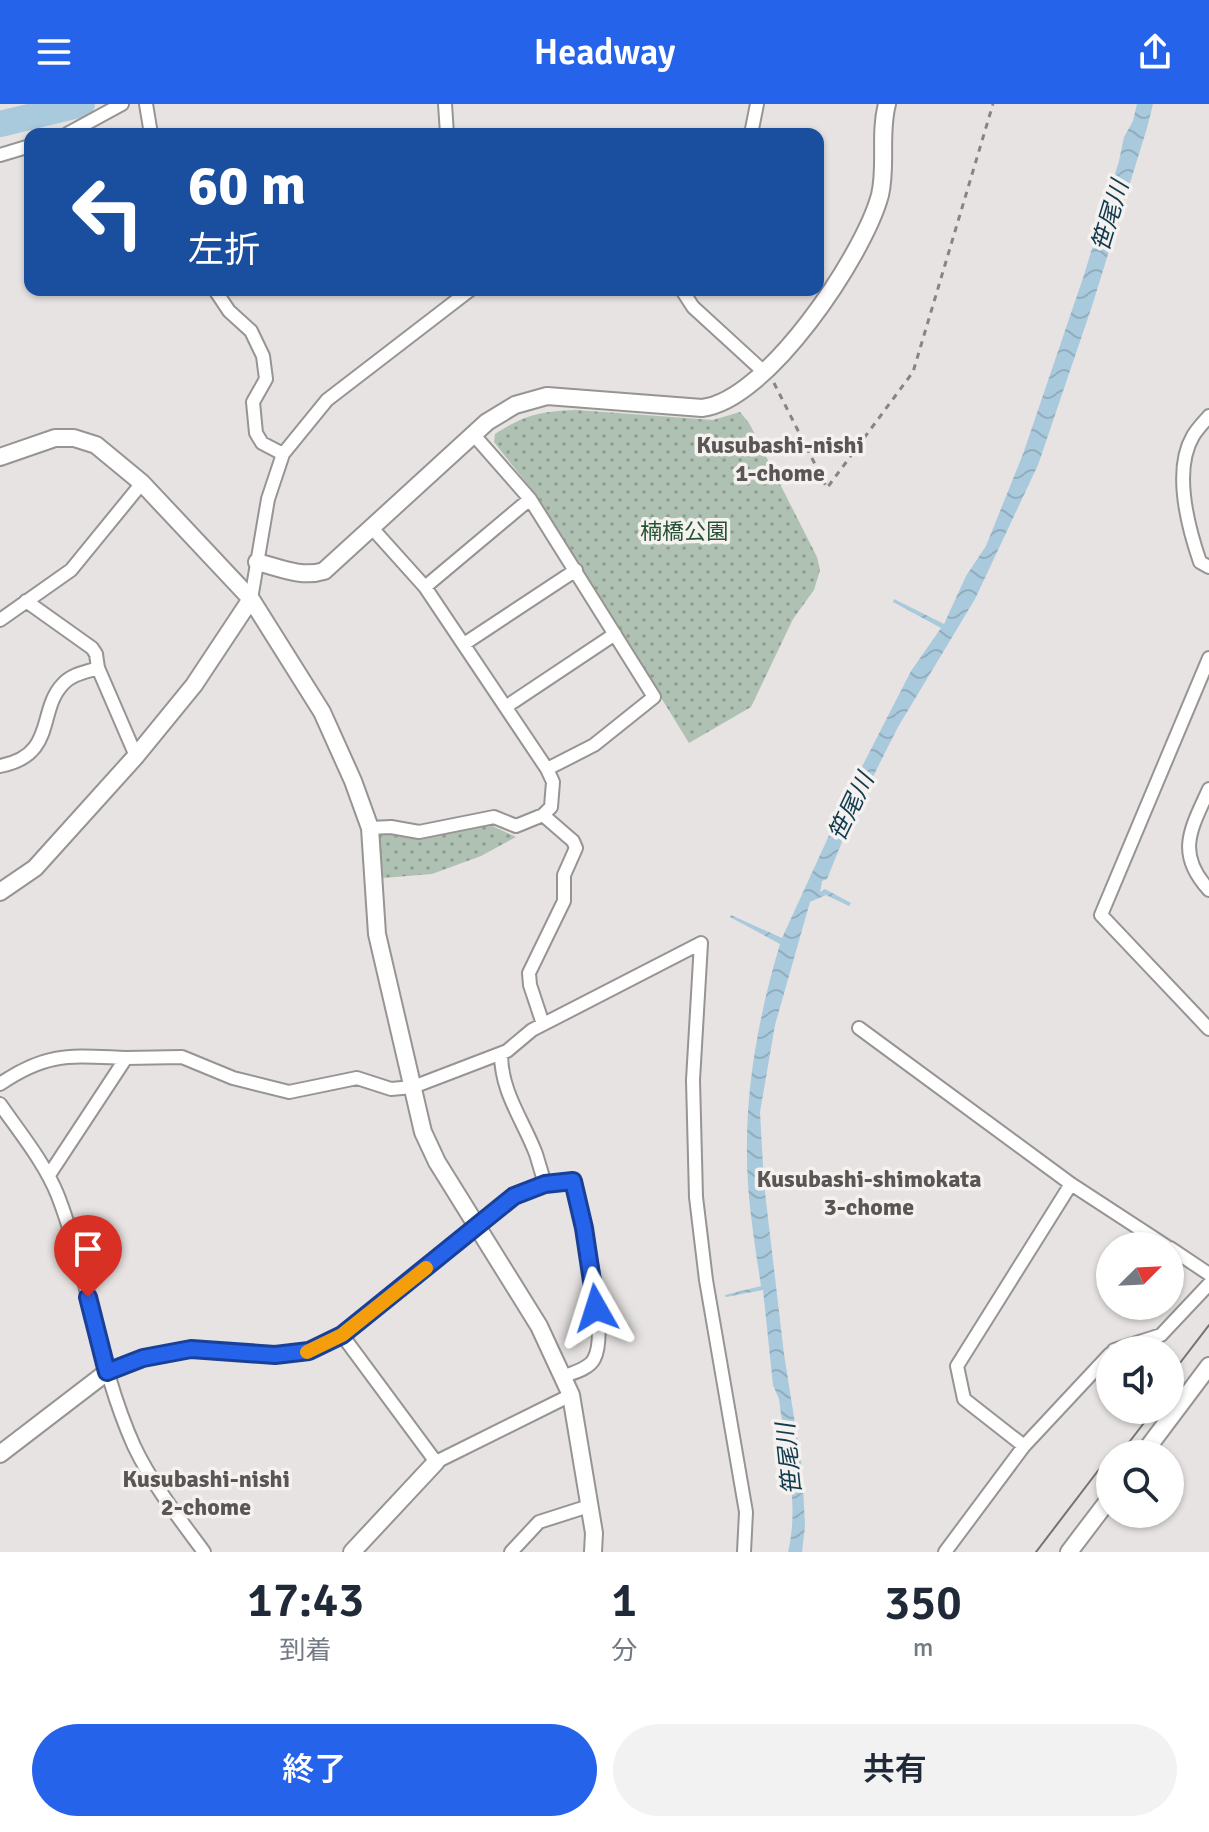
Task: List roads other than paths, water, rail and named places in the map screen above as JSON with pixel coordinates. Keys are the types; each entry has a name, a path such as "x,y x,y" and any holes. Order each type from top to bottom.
{"street":[{"path":"78,128 122,104"},
{"path":"146,104 150,128"},
{"path":"445,104 447,128"},
{"path":"752,128 757,104"},
{"path":"257,562 311,575 324,571 473,434 515,405 547,396 712,407 741,393 831,295 872,218 881,192 883,117 887,104"},
{"path":"0,155 24,148"},
{"path":"219,296 229,311 251,331 263,356 266,379 253,402 256,433 262,443 283,454"},
{"path":"0,892 35,868 136,756 194,685 251,599 268,499 283,454 327,400 462,296"},
{"path":"686,296 693,307 765,370"},
{"path":"1209,416 1192,437 1185,460 1184,495 1196,553 1200,562 1209,567"},
{"path":"473,434 530,499 654,697 594,745 547,769"},
{"path":"0,457 55,438 74,438 96,445 142,483 251,599 322,712 370,828 377,934 423,1132 437,1162 539,1326 571,1395 594,1533 593,1552"},
{"path":"0,620 71,570 142,483"},
{"path":"425,587 530,499"},
{"path":"370,828 391,827 419,832 494,817 516,826 543,815 551,807 554,793 547,769 507,706 425,587 372,528"},
{"path":"464,644 576,570"},
{"path":"26,601 92,648 136,756"},
{"path":"507,706 615,634"},
{"path":"1209,658 1101,915 1209,1029"},
{"path":"0,766 33,750 41,740 58,691 65,681 98,668"},
{"path":"1209,789 1187,844 1194,874 1209,890"},
{"path":"543,815 573,841 576,848 564,875 564,901 529,973 543,1024"},
{"path":"0,1084 25,1067 51,1058 182,1057 233,1078 289,1092 357,1078 391,1089 413,1087 501,1054 543,1024 701,943 693,1080 696,1197 706,1280 746,1512 744,1552"},
{"path":"859,1028 1071,1184 1145,1232"},
{"path":"501,1054 505,1088 535,1153 545,1184"},
{"path":"49,1175 126,1058"},
{"path":"0,1104 49,1175 58,1197 107,1372 134,1445 149,1475 204,1552"},
{"path":"0,1454 107,1372 143,1358 191,1349 275,1355 309,1351 342,1335 514,1196 545,1184 573,1181 595,1293 599,1337 594,1359 588,1366 562,1377"},
{"path":"1024,1446 964,1399 957,1366 1071,1184"},
{"path":"1184,1258 1209,1274"},
{"path":"1158,1336 1209,1284"},
{"path":"342,1335 436,1462"},
{"path":"1154,1440 1209,1366"},
{"path":"945,1552 1024,1446 1096,1369"},
{"path":"352,1552 436,1462 571,1395"},
{"path":"511,1552 539,1522 589,1506"},
{"path":"1069,1552 1096,1516"}],"water":[{"name":"笹尾川","path":"1137,104 1153,104 1092,306 1038,465 975,599 898,727 850,822 827,879 822,881 820,892 825,889 851,903 849,906 826,895 810,902 775,1025 760,1112 764,1184 784,1354 802,1468 805,1526 802,1552 788,1552 792,1495 779,1399 773,1385 763,1290 725,1295 761,1286 749,1198 749,1094 756,1043 780,944 730,917 782,938 849,792 911,671 941,628 893,602 894,599 944,624 966,576 986,546 1023,454 1084,275 1124,137 1133,121"}],"waterway":[{"path":"0,124 82,104"}],"tram line":[{"path":"1184,1358 1209,1325"},
{"path":"1131,1440 1143,1424"},
{"path":"1036,1552 1096,1473"}],"district":[{"name":"Kusubashi-nishi 1-chome","path":"780,459"},
{"name":"Kusubashi-shimokata 3-chome","path":"869,1193"},
{"name":"Kusubashi-nishi 2-chome","path":"206,1493"}],"park label":[{"name":"楠橋公園","path":"684,531"}]}
